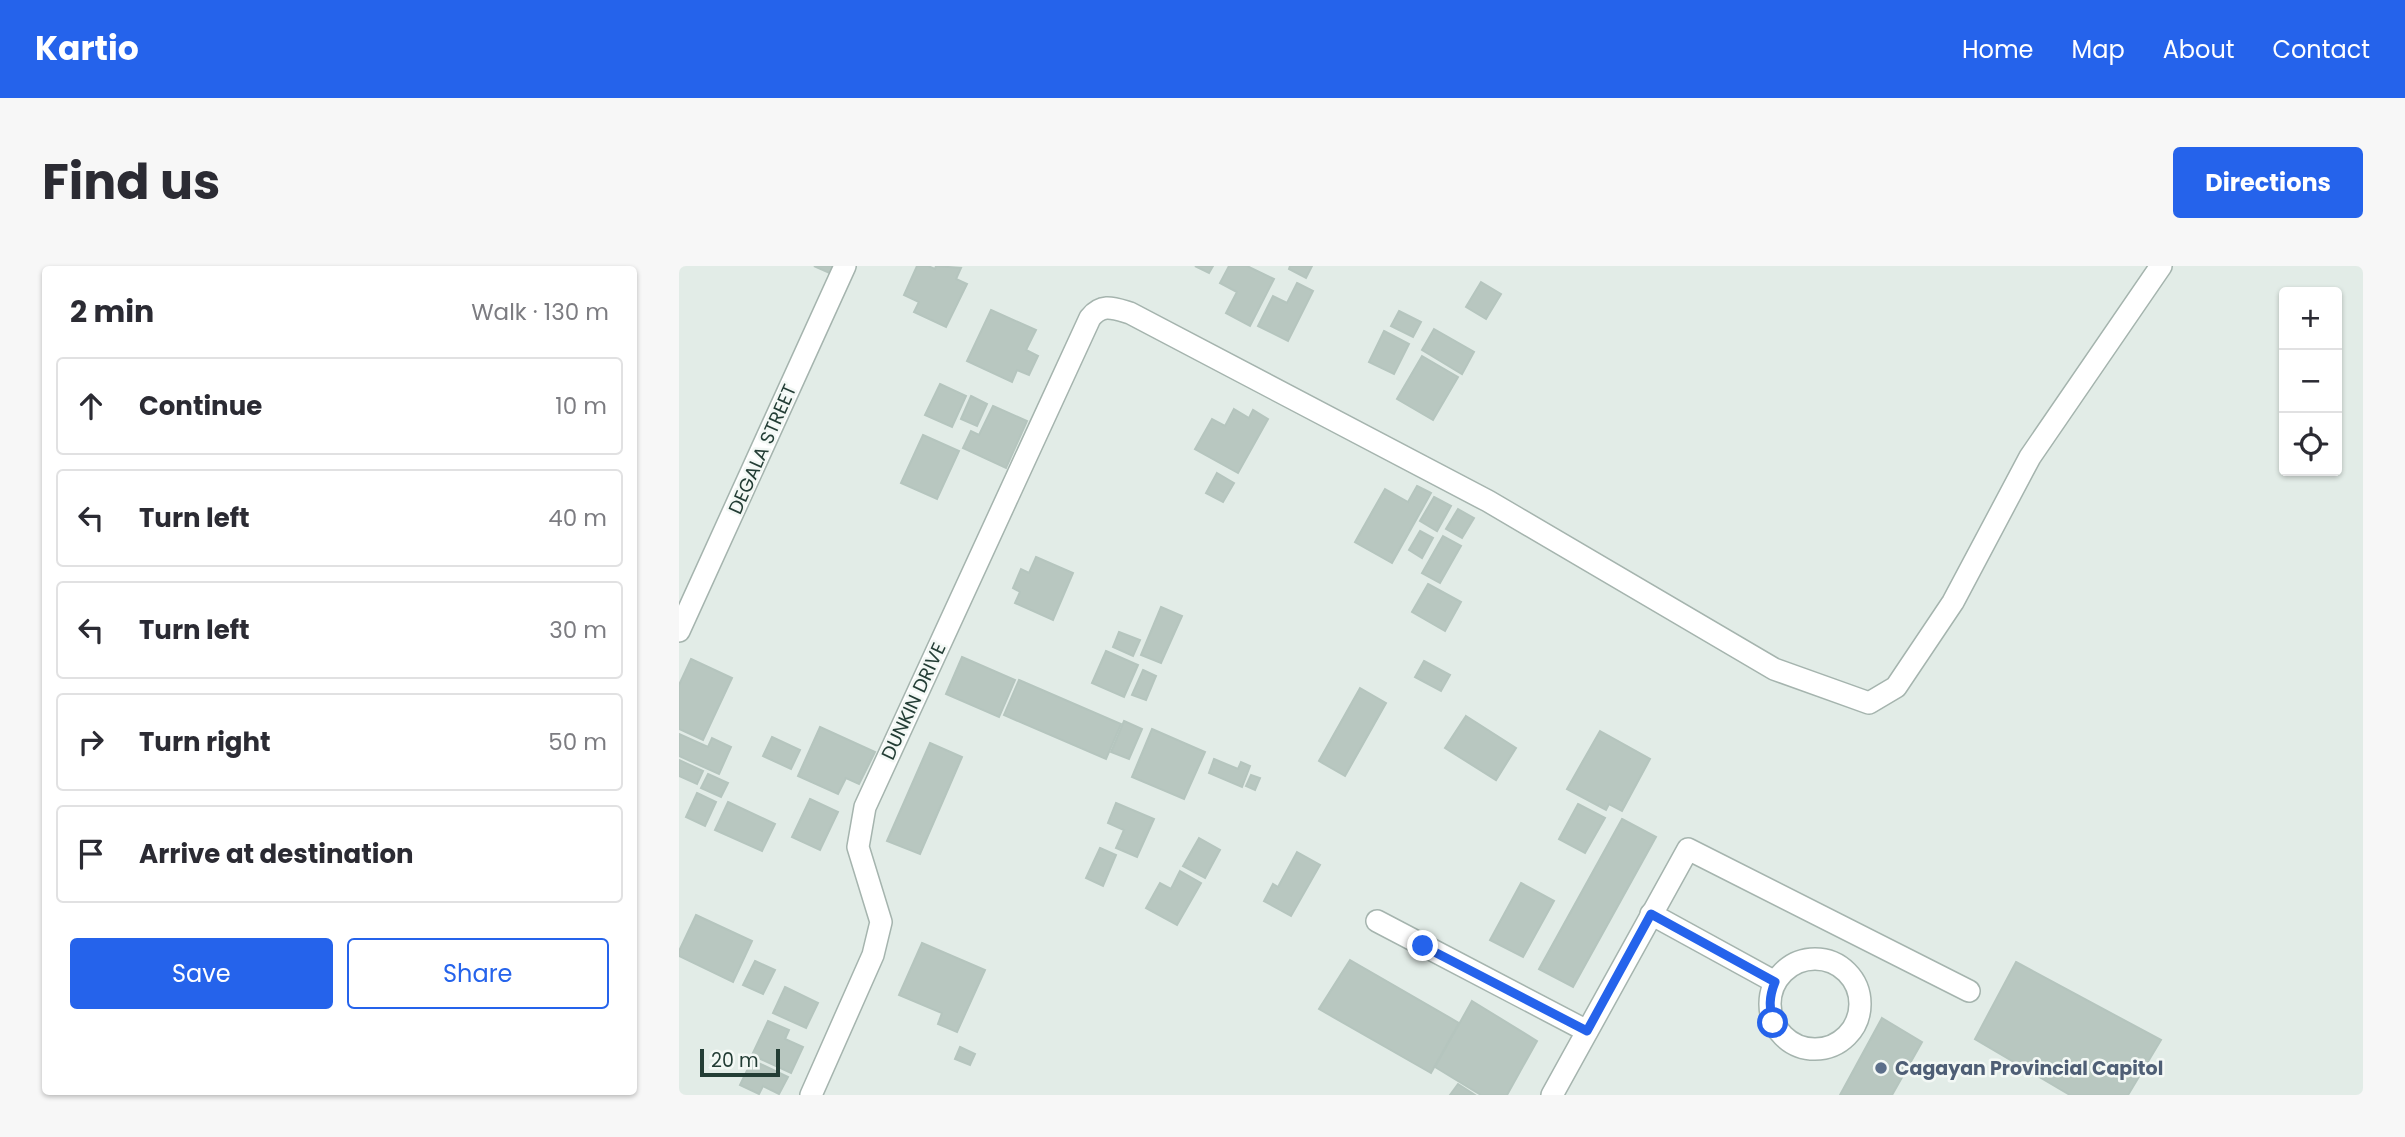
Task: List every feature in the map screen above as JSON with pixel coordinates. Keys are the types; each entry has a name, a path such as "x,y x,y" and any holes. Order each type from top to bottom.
{"street":[{"name":"DEGALA STREET","path":"679,631 845,266"},
{"name":"DUNKIN DRIVE","path":"811,1095 873,955 881,922 858,847 865,807 1090,318 1097,309 1106,307 1129,313 1488,501 1774,669 1869,703 1896,687 1953,602 2030,457 2161,266"},
{"path":"1552,1095 1688,849 1969,991"},
{"path":"1651,914 1775,982"},
{"path":"1377,921 1587,1031"},
{"path":"1815,959 1831,962 1844,970 1854,982 1860,997 1860,1013 1854,1027 1845,1038 1833,1046 1819,1050 1805,1049 1791,1043 1773,1023 1769,1009 1775,982 1785,969 1799,962 1815,959"}],"building":[{"path":"814,266 838,266 834,275"},
{"path":"917,266 935,269 936,266 961,268 956,279 967,284 946,327 914,312 919,302 904,295"},
{"path":"1195,266 1213,266 1209,273"},
{"path":"1229,266 1247,266 1274,279 1250,326 1226,313 1237,292 1220,283"},
{"path":"1290,266 1312,266 1306,278 1289,269"},
{"path":"1481,282 1501,294 1486,319 1466,307"},
{"path":"1297,283 1313,291 1288,341 1258,326 1273,296 1287,303"},
{"path":"991,310 1036,330 1026,350 1038,356 1029,375 1017,370 1012,382 967,361"},
{"path":"1399,311 1421,322 1413,337 1391,326"},
{"path":"1434,329 1474,352 1462,374 1422,350"},
{"path":"1384,331 1409,344 1394,374 1369,362"},
{"path":"1422,356 1458,377 1433,420 1397,399"},
{"path":"940,384 966,396 952,427 925,415"},
{"path":"971,396 987,404 977,426 961,419"},
{"path":"993,406 1027,421 1006,468 963,448 971,431 979,435"},
{"path":"1234,409 1249,418 1253,410 1268,419 1238,473 1195,449 1212,419 1225,426"},
{"path":"923,435 959,451 937,499 901,483"},
{"path":"1217,473 1234,483 1223,502 1206,493"},
{"path":"1417,486 1431,493 1392,563 1355,542 1385,489 1408,502"},
{"path":"1434,497 1451,506 1437,531 1420,521"},
{"path":"1458,509 1474,518 1462,538 1446,529"},
{"path":"1420,531 1433,538 1422,558 1409,550"},
{"path":"1443,536 1461,546 1440,583 1422,573"},
{"path":"1036,557 1073,573 1053,620 1015,603 1020,592 1013,588 1021,569 1029,573"},
{"path":"1428,584 1461,602 1445,631 1412,612"},
{"path":"1161,607 1182,616 1161,663 1141,655"},
{"path":"1119,632 1140,640 1133,656 1113,647"},
{"path":"1106,651 1138,665 1124,697 1092,683"},
{"path":"962,657 1015,680 999,717 946,694"},
{"path":"691,659 732,678 703,740 679,729 679,685"},
{"path":"1424,661 1450,675 1441,691 1415,677"},
{"path":"1143,670 1156,676 1146,700 1132,695"},
{"path":"1019,680 1121,724 1106,759 1004,715"},
{"path":"1360,688 1386,703 1345,776 1319,761"},
{"path":"1466,716 1516,748 1496,780 1445,748"},
{"path":"1124,721 1142,729 1129,759 1111,752"},
{"path":"820,727 875,752 859,784 846,778 838,794 798,776"},
{"path":"1152,729 1205,752 1184,799 1132,777"},
{"path":"1600,731 1650,759 1622,811 1609,804 1606,810 1567,789"},
{"path":"679,734 708,747 712,738 731,747 719,774 679,756"},
{"path":"772,737 800,750 791,769 763,756"},
{"path":"930,743 962,757 920,854 887,841"},
{"path":"1214,759 1238,769 1241,762 1250,766 1242,787 1209,773"},
{"path":"679,760 703,771 697,784 679,776"},
{"path":"708,774 728,783 721,797 701,788"},
{"path":"1251,775 1260,778 1255,790 1246,786"},
{"path":"697,793 716,802 705,826 686,817"},
{"path":"810,799 838,812 820,850 792,837"},
{"path":"728,802 775,824 762,851 715,830"},
{"path":"1116,803 1154,819 1137,857 1116,848 1124,830 1108,823"},
{"path":"1578,804 1605,818 1585,853 1559,839"},
{"path":"1622,819 1656,837 1573,987 1539,969"},
{"path":"1199,838 1220,850 1205,878 1183,866"},
{"path":"1100,848 1116,855 1103,886 1086,878"},
{"path":"1297,852 1320,865 1291,916 1264,901 1273,884 1278,887"},
{"path":"1180,871 1201,883 1177,925 1146,908 1160,883 1171,889"},
{"path":"1521,883 1554,901 1523,957 1490,940"},
{"path":"696,915 752,941 733,982 679,956"},
{"path":"922,943 985,970 957,1032 938,1024 942,1013 899,995"},
{"path":"1350,960 1459,1023 1431,1073 1319,1009"},
{"path":"755,961 775,970 763,994 743,985"},
{"path":"2016,962 2161,1040 2128,1095 2070,1095 1975,1039"},
{"path":"785,987 818,1003 806,1028 773,1013"},
{"path":"1472,1001 1537,1041 1507,1095 1481,1095 1435,1067"},
{"name":"Cagayan Provincial Capitol","path":"1882,1018 1922,1042 1892,1095 1840,1095"},
{"path":"768,1021 789,1030 785,1039 803,1047 791,1073 752,1055"},
{"path":"960,1047 975,1054 970,1065 955,1059"},
{"path":"752,1060 788,1077 779,1094 763,1086 759,1094 740,1085"},
{"path":"1458,1084 1475,1095 1450,1095"}],"place":[{"name":"Cagayan Provincial Capitol","path":"1881,1068"}],"route":[{"path":"1423,946 1587,1031 1651,914 1775,982 1769,1009 1773,1023"}]}
